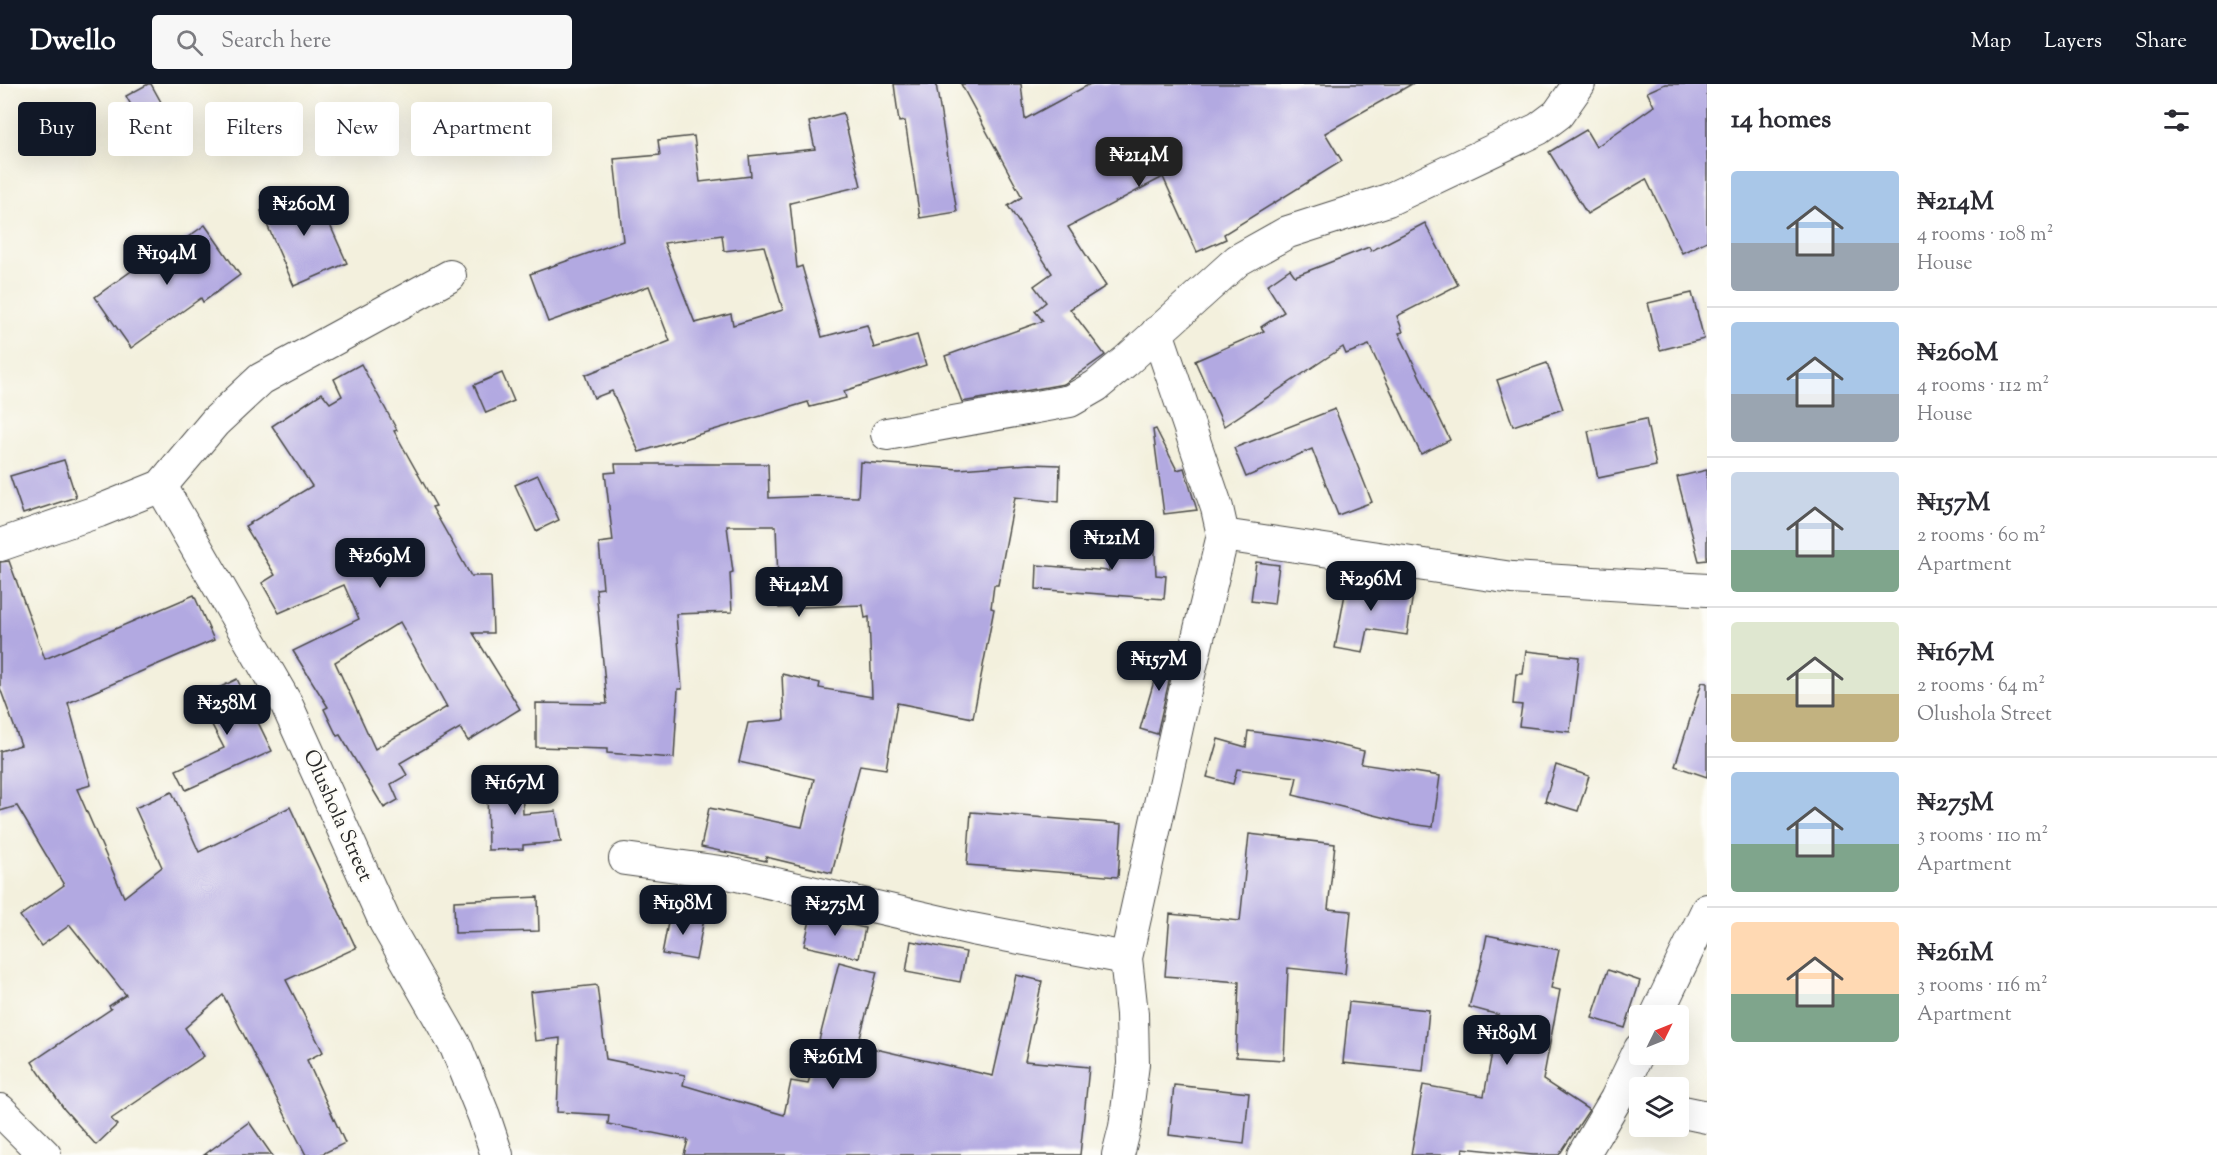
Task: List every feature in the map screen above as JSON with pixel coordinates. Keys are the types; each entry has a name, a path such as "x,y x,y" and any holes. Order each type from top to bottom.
{"street":[{"path":"886,434 1070,401 1096,386 1238,260 1288,232 1388,200 1538,129 1558,114 1580,84"},
{"path":"0,545 99,511 161,486 215,422 261,379 450,276"},
{"path":"1118,1155 1125,1127 1133,1064 1132,1014 1126,958 1182,703 1223,535 1217,508 1158,332"},
{"name":"Olushola Street","path":"161,486 285,703 385,922 456,1047 497,1155"},
{"path":"1223,535 1512,578 1707,590"},
{"path":"625,859 728,873 972,929 1126,958"},
{"path":"1661,1005 1707,910"},
{"path":"1583,1155 1628,1101 1636,1065"},
{"path":"0,1110 45,1155"},
{"path":"1689,1113 1707,1117"}],"building":[{"path":"151,84 161,102 129,102 126,96"},
{"path":"894,84 936,84 957,212 920,218 905,121 899,122"},
{"path":"961,84 1021,84 1025,119 1090,84 1412,84 1325,133 1342,161 1224,234 1226,239 1197,252 1163,177 1068,227 1106,286 1070,309 1105,355 1064,384 962,402 945,356 1043,321 1035,311 1046,302 1034,286 1052,273 1008,206 1022,197"},
{"path":"1665,84 1707,84 1707,241 1682,253 1646,179 1587,214 1549,152 1586,130 1596,147 1654,106 1647,92"},
{"path":"843,113 861,186 790,203 797,268 802,266 822,337 867,325 874,348 917,335 926,365 844,391 846,398 810,407 808,402 639,452 612,391 594,398 585,375 670,341 649,286 548,322 530,274 623,241 614,159 660,155 658,140 694,136 700,182 751,176 749,156 815,149 809,122","holes":["722,235 724,251 764,246 783,310 733,325 731,314 695,323 664,243"]},
{"path":"314,189 347,263 294,286 261,211"},
{"path":"1425,223 1458,285 1397,316 1403,332 1399,333 1450,440 1421,454 1369,345 1346,354 1343,347 1224,426 1195,361 1264,331 1261,327 1284,312 1267,285 1290,269 1295,276 1369,247 1371,251"},
{"path":"205,225 240,275 203,302 201,298 131,348 95,297 144,262 147,266"},
{"path":"1692,293 1704,339 1660,350 1648,303"},
{"path":"1547,363 1563,409 1513,426 1497,380"},
{"path":"361,364 397,430 394,431 436,506 432,507 471,576 491,576 493,633 473,633 520,709 468,741 460,728 400,763 407,775 391,784 398,800 384,808 340,735 337,736 324,709 328,707 293,651 359,619 344,585 279,613 262,583 275,575 245,526 312,486 272,426 322,393 330,403 342,396 334,379","holes":["400,622 447,707 375,749 335,662"]},
{"path":"502,373 514,401 486,413 474,385"},
{"path":"1335,409 1372,502 1338,515 1312,449 1246,477 1234,448"},
{"path":"1646,419 1656,466 1598,478 1588,431"},
{"path":"1156,429 1177,470 1184,468 1197,510 1164,514 1153,430"},
{"path":"64,460 76,497 23,514 10,476"},
{"path":"860,462 959,469 1030,464 1060,465 1059,502 1015,497 998,585 994,585 991,608 994,609 973,718 897,703 886,769 860,765 832,873 766,857 766,861 701,847 709,808 802,827 814,779 739,762 748,723 784,720 782,674 820,683 819,688 872,697 869,617 865,618 863,605 779,608 776,526 727,526 733,572 730,573 732,612 676,614 682,689 678,689 674,758 607,753 607,749 536,747 536,703 607,704 596,589 603,588 599,543 613,541 605,473 616,472 615,464 768,464 769,498 858,497"},
{"path":"1707,470 1707,560 1699,561 1677,477"},
{"path":"538,475 559,520 536,531 515,485"},
{"path":"1154,533 1156,575 1166,576 1164,599 1036,589 1037,565 1109,571 1108,535"},
{"path":"9,561 45,659 194,595 214,640 68,703 91,785 77,789 124,897 162,867 135,808 172,792 199,852 290,807 356,948 286,980 323,1052 307,1060 345,1143 320,1155 306,1155 223,995 185,1028 204,1056 111,1119 117,1125 96,1145 64,1109 32,1062 111,1009 109,1006 126,995 70,925 41,946 20,916 64,885 17,806 0,811 0,751 21,745 0,688 0,562"},
{"path":"1256,562 1279,565 1274,604 1251,601"},
{"path":"1349,572 1378,576 1375,588 1413,593 1407,635 1368,629 1363,653 1335,648"},
{"path":"1164,647 1176,650 1157,734 1140,729"},
{"path":"1526,651 1579,657 1570,732 1519,726 1522,705 1513,704 1516,674 1523,674"},
{"path":"237,679 272,751 186,790 176,770 224,748 198,698"},
{"path":"1702,682 1707,683 1707,777 1675,766"},
{"path":"1248,731 1317,740 1364,751 1361,764 1440,776 1433,827 1411,824 1293,795 1297,777 1237,769 1233,784 1207,777 1218,739 1246,747"},
{"path":"1556,765 1589,776 1578,811 1545,801"},
{"path":"487,773 522,773 523,814 556,811 561,842 523,845 523,849 488,850"},
{"path":"971,812 1122,824 1118,877 967,865"},
{"path":"1249,834 1335,844 1328,909 1351,911 1345,974 1288,968 1284,1060 1236,1057 1239,982 1165,976 1170,914 1240,921"},
{"path":"538,897 539,931 455,933 454,901"},
{"path":"670,912 704,919 696,960 662,954"},
{"path":"811,916 865,928 859,958 804,946"},
{"path":"1487,935 1559,950 1551,988 1560,990 1543,1080 1589,1110 1559,1155 1533,1155 1463,1148 1462,1155 1411,1155 1423,1085 1484,1096 1499,1015 1469,1007"},
{"path":"911,941 966,952 960,982 906,972"},
{"path":"839,962 877,972 858,1045 993,1076 1016,975 1042,981 1025,1061 1089,1067 1080,1155 684,1155 688,1140 608,1124 609,1115 557,1112 560,1038 535,1041 530,992 597,985 606,1059 685,1075 683,1085 784,1115 791,1081 808,1084"},
{"path":"1608,970 1640,981 1632,1005 1629,1005 1625,1028 1592,1018"},
{"path":"1349,1002 1429,1010 1423,1071 1343,1063"},
{"path":"1174,1085 1249,1093 1244,1144 1169,1135"},
{"path":"249,1122 272,1155 204,1155"}]}
